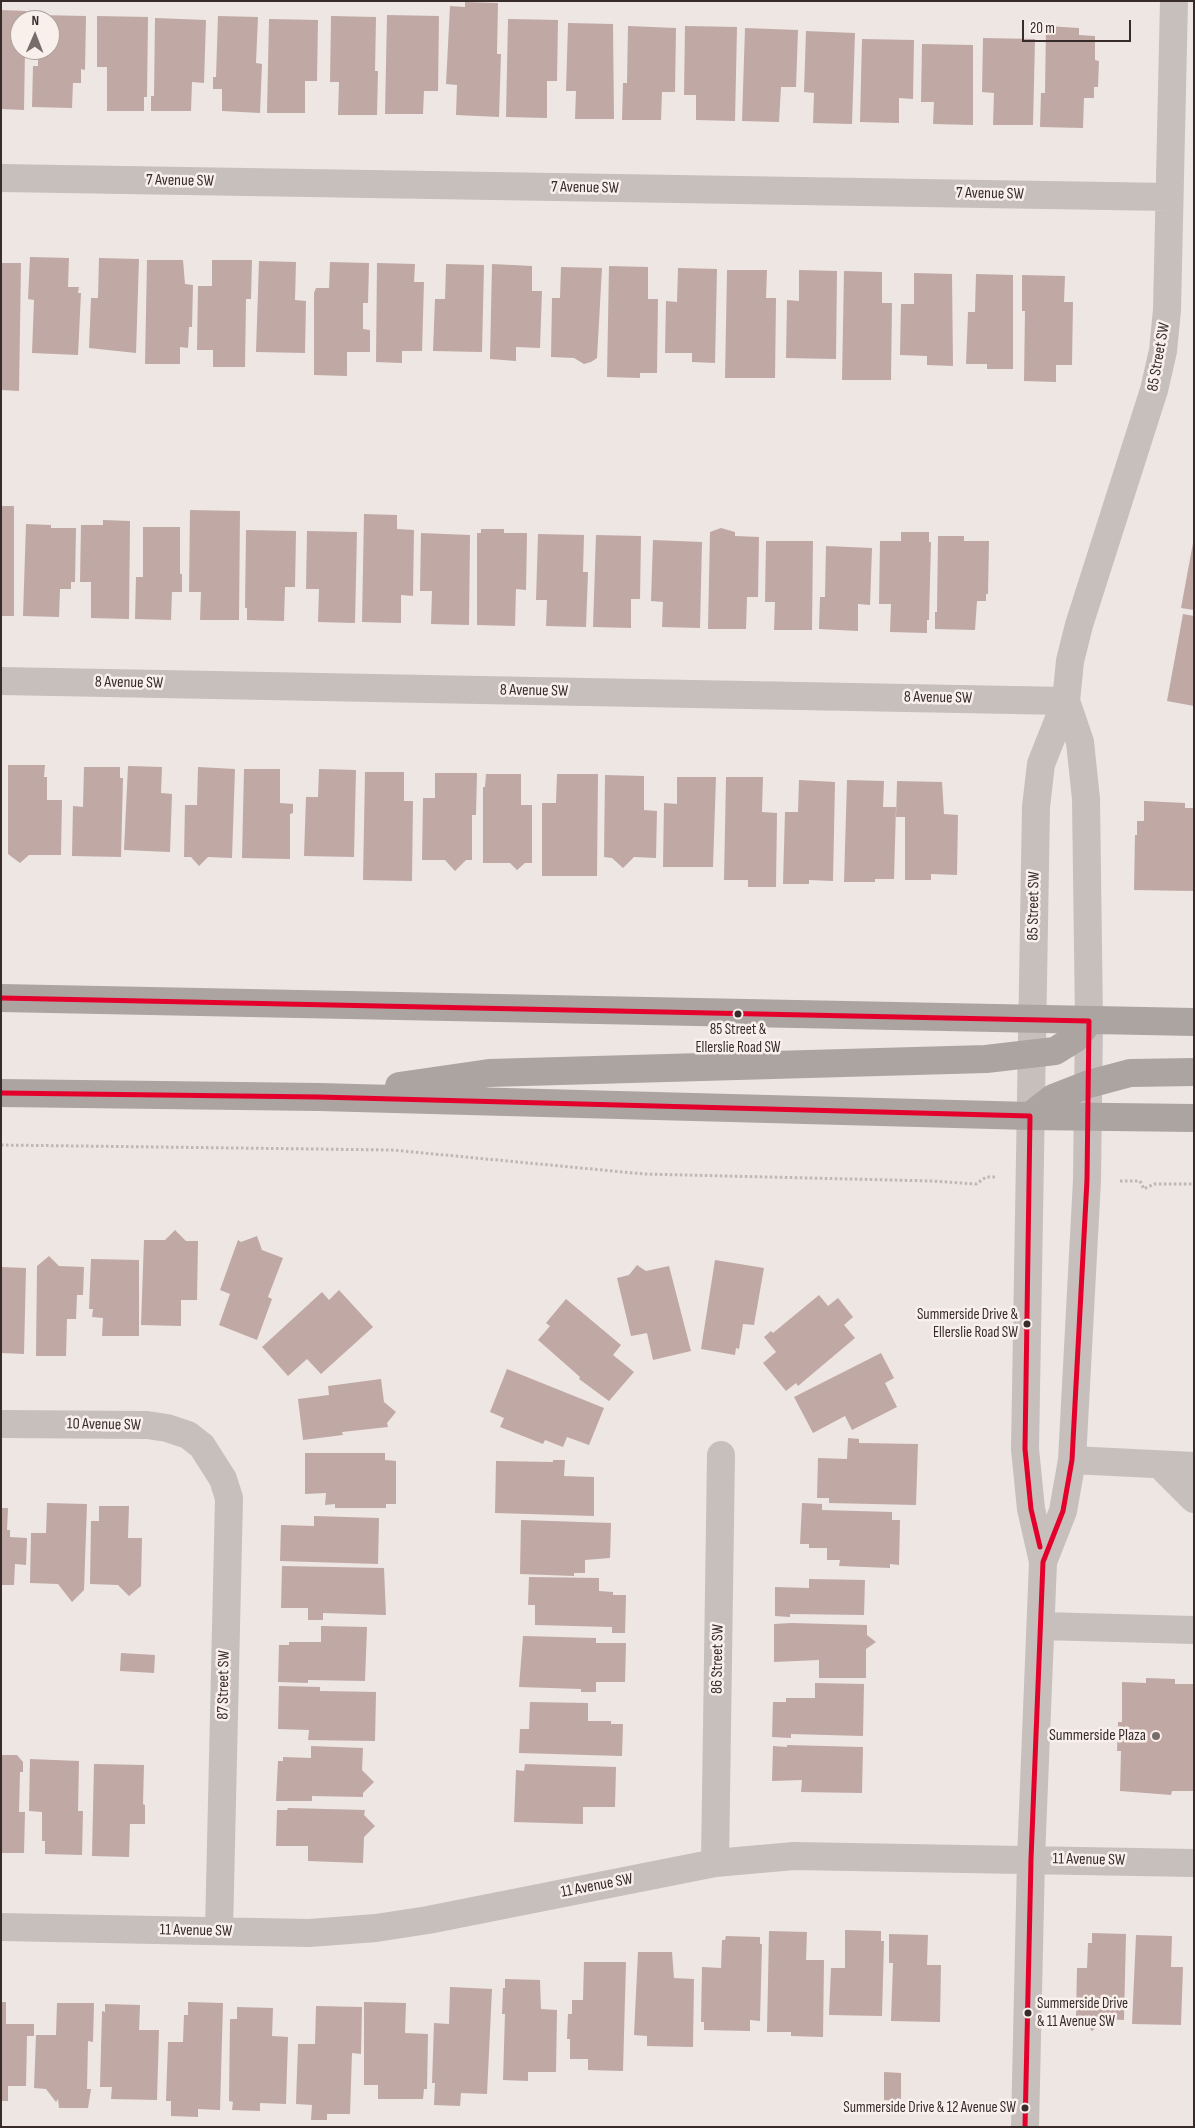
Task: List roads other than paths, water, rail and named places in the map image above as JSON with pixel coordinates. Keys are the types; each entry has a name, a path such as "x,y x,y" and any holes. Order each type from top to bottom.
{"main road":[{"path":"1,998 1032,1021 1194,1022"},
{"path":"319,1097 489,1074 976,1059 1031,1054 1055,1051 1076,1038 1089,1021"},
{"path":"1030,1116 1053,1098 1089,1084 1130,1073 1194,1072"},
{"path":"1,1093 319,1097 1030,1116 1194,1118"}],"street":[{"name":"85 Street SW","path":"1043,1562 1031,1509 1025,1449 1036,808 1041,764 1066,701 1070,662 1079,625 1154,390 1163,351 1167,310 1174,1"},
{"name":"7 Avenue SW","path":"1,178 1169,198"},
{"name":"8 Avenue SW","path":"1,681 1066,701"},
{"name":"85 Street SW","path":"1043,1562 1063,1511 1072,1460 1089,1116 1086,799 1080,742 1066,701"},
{"name":"10 Avenue SW","path":"1,1424 147,1425 167,1428 181,1433 202,1446"},
{"name":"87 Street SW","path":"202,1446 224,1479 228,1498 219,1931"},
{"name":"86 Street SW","path":"715,1863 721,1455"},
{"path":"1072,1460 1160,1466 1194,1466"},
{"path":"1160,1466 1194,1499"},
{"path":"1025,2127 1031,1859 1043,1562"},
{"path":"1041,1626 1194,1630"},
{"name":"11 Avenue SW","path":"1,1927 308,1933 376,1928 428,1920 715,1863 763,1858 823,1855 1194,1863"}],"place":[{"name":"85 Street & Ellerslie Road SW","path":"738,1014"},
{"name":"Summerside Drive & Ellerslie Road SW","path":"1027,1324"},
{"name":"Summerside Plaza","path":"1156,1736"},
{"name":"Summerside Drive & 11 Avenue SW","path":"1028,2013"},
{"name":"Summerside Drive & 12 Avenue SW","path":"1025,2108"}]}
